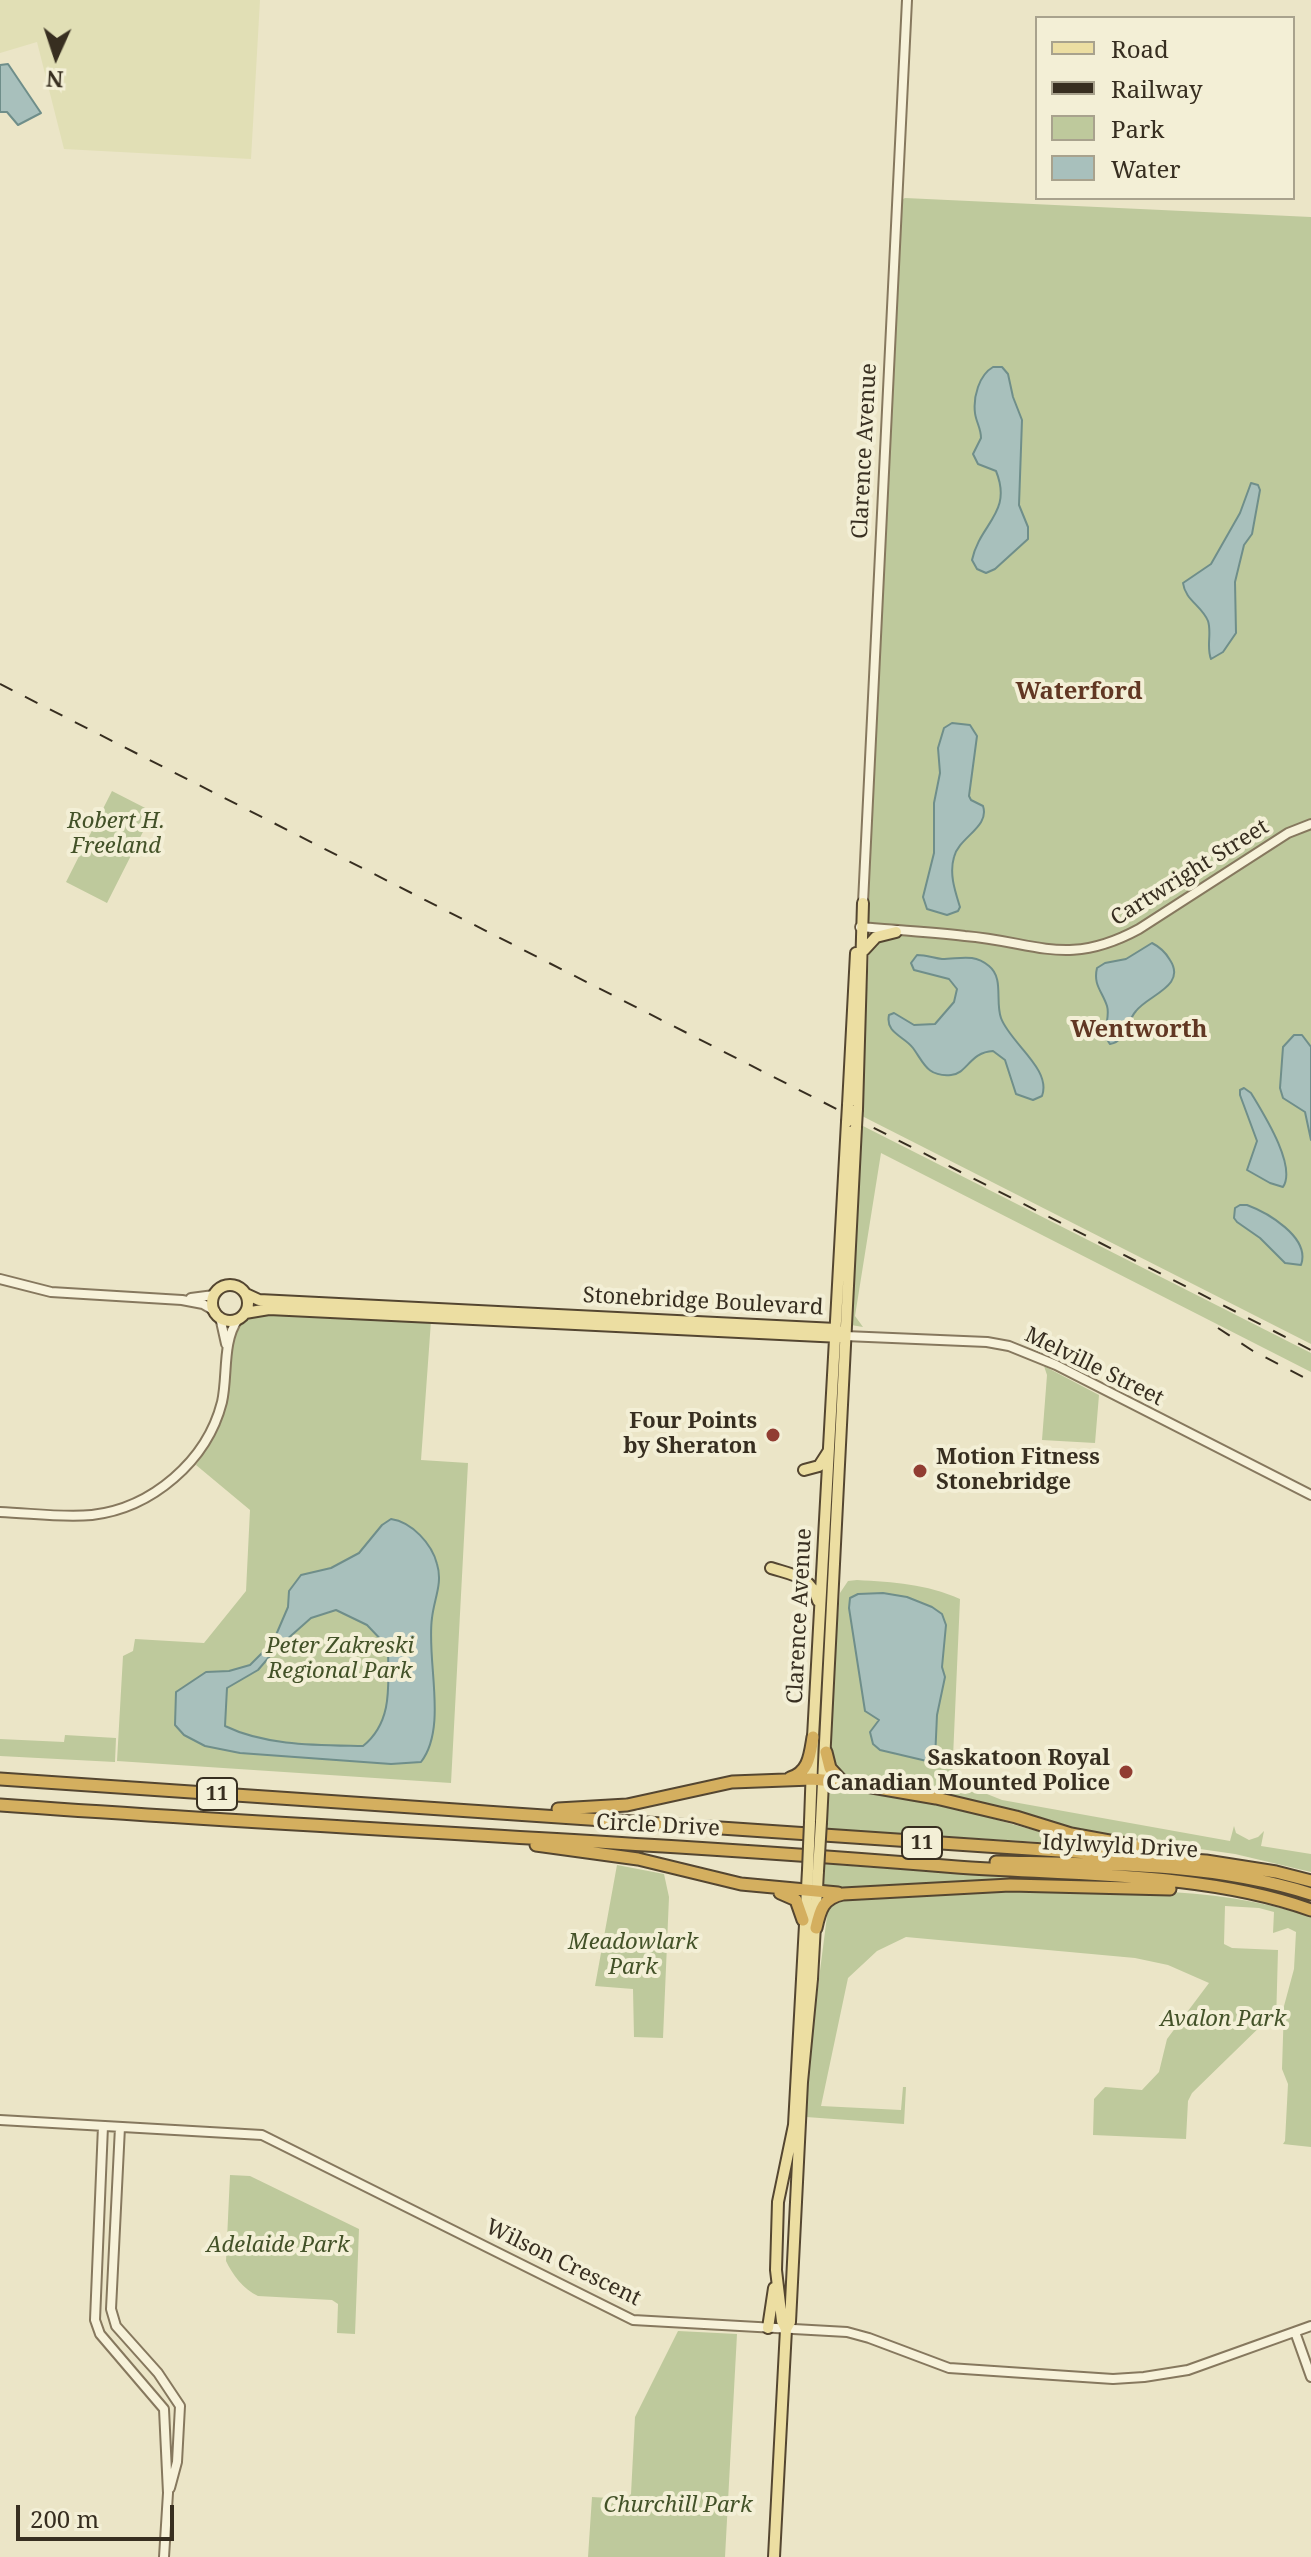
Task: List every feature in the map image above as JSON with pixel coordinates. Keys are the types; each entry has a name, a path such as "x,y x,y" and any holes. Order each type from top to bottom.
{"highway":[{"path":"785,1779 796,1776 806,1767 813,1737"},
{"path":"826,1752 830,1768 843,1782"},
{"name":"Circle Drive","path":"0,1779 1206,1861 1311,1881"},
{"path":"434,1808 588,1809 627,1805 732,1782 818,1780 951,1802 1071,1834 1173,1851 1206,1861"},
{"name":"Circle Drive","path":"0,1805 1152,1880 1260,1895 1311,1910"},
{"path":"504,1837 559,1849 638,1859 741,1884 812,1892 866,1893"},
{"name":"Idylwyld Drive","path":"924,1863 1086,1864 1215,1872 1311,1894"},
{"path":"816,1928 821,1907 828,1900 843,1894 1010,1885 1224,1889"},
{"path":"761,1886 796,1900 803,1920"}],"main road":[{"name":"Clarence Avenue","path":"774,2557 802,2082 816,1928 812,1892 818,1780 813,1737 863,903"},
{"name":"Clarence Avenue","path":"852,1107 863,952 861,930"},
{"path":"863,952 876,937 899,932"},
{"path":"227,1285 237,1287 246,1294 248,1302 242,1316 228,1320 217,1314 214,1295 227,1285"},
{"name":"Stonebridge Boulevard","path":"246,1294 259,1300 838,1335"},
{"name":"Stonebridge Boulevard","path":"242,1316 269,1309 838,1335"},
{"name":"Clarence Avenue","path":"818,1780 826,1752 838,1335"},
{"path":"827,1495 821,1479 804,1470 819,1466 830,1447"},
{"path":"771,1568 811,1583 821,1610"},
{"name":"Clarence Avenue","path":"786,2329 782,2321 776,2270 778,2202 794,2125 803,1920 812,1892"},
{"path":"768,2328 776,2270"}],"street":[{"name":"Clarence Avenue","path":"863,903 907,0"},
{"name":"Cartwright Street","path":"861,930 966,936 1046,950 1090,948 1139,929 1288,833 1311,824"},
{"path":"0,1279 51,1292 203,1304 217,1314 227,1353"},
{"path":"182,1300 214,1295"},
{"path":"0,1512 74,1516 104,1513 146,1498 169,1484 198,1452 215,1423 223,1396 232,1330 242,1316"},
{"name":"Melville Street","path":"838,1335 987,1342 1009,1346 1056,1365 1311,1495"},
{"name":"Wilson Crescent","path":"0,2120 262,2135 633,2320 847,2332 961,2370 1113,2379 1158,2376 1192,2369 1311,2326"},
{"path":"103,2126 95,2320 100,2334 164,2409 168,2493 164,2557"},
{"path":"120,2127 111,2309 116,2326 158,2373 180,2406 177,2462 168,2493"},
{"path":"1295,2332 1311,2377"}],"shaded area":[{"path":"0,0 260,0 251,159 64,149 37,42 0,53"}],"green space":[{"path":"901,200 1311,217 1311,1344 862,1116 861,1085 871,923 866,916"},
{"name":"Robert H. Freeland","path":"112,791 153,812 107,903 66,882"},
{"path":"861,1125 1311,1353 1311,1372 881,1153 855,1316 863,1327 851,1325"},
{"name":"Peter Zakreski Regional Park","path":"256,1309 431,1321 421,1460 468,1463 451,1783 117,1761 123,1656 133,1651 135,1639 204,1643 246,1591 250,1510 196,1465 215,1436 223,1416 234,1331 243,1317"},
{"path":"1044,1366 1099,1395 1095,1443 1042,1440 1047,1375"},
{"path":"848,1581 910,1585 960,1599 952,1780 1002,1800 1230,1841 1234,1826 1236,1833 1249,1840 1264,1831 1261,1846 1311,1854 1311,1872 1235,1854 1088,1833 935,1791 842,1776 835,1770 831,1759 840,1593","holes":["942,1667 945,1677 937,1715 935,1759 896,1755 877,1725 877,1717"]},
{"path":"65,1735 116,1738 115,1762 0,1756 0,1739 64,1742"},
{"path":"831,1784 958,1809 1087,1845 826,1829"},
{"path":"825,1864 1017,1878 828,1891 824,1886"},
{"name":"Meadowlark Park","path":"617,1865 664,1874 669,1897 663,2038 634,2037 633,1989 595,1986"},
{"name":"Avalon Park","path":"995,1889 1195,1894 1273,1906 1311,1917 1311,2147 1283,2144 1288,2084 1282,2069 1284,2006 1294,1969 1296,1932 1288,1928 1273,1933 1274,1912 1259,1908 1225,1906 1224,1944 1232,1948 1278,1950 1276,2023 1270,2017 1192,2093 1188,2101 1186,2139 1093,2135 1094,2099 1105,2087 1142,2090 1159,2072 1167,2039 1209,1983 1168,1965 1135,1958 906,1937 877,1951 848,1978 821,2106 901,2110 903,2087 906,2087 904,2124 806,2117 807,2073 828,1908 838,1899"},
{"name":"Adelaide Park","path":"230,2175 250,2176 359,2229 355,2334 337,2333 338,2304 332,2300 258,2296 235,2276 226,2261"},
{"name":"Churchill Park","path":"678,2331 737,2334 725,2557 588,2557 592,2497 626,2499 631,2494 635,2417"}],"water":[{"path":"8,64 41,113 18,125 7,112 0,112 0,65"},
{"path":"993,367 1002,367 1008,374 1022,420 1019,505 1028,527 1028,539 995,569 986,573 977,569 972,560 998,508 1000,485 996,471 978,464 973,454 981,438 975,413 976,394 984,375"},
{"path":"1251,483 1258,485 1260,490 1252,534 1244,545 1235,582 1236,633 1223,652 1211,659 1208,621 1187,594 1183,583 1211,564 1240,513"},
{"path":"952,723 970,725 977,736 969,796 983,806 984,813 954,857 952,876 960,907 947,915 927,909 923,897 934,853 934,803 940,773 938,748 944,728"},
{"path":"1152,943 1168,957 1174,977 1136,1011 1120,1039 1110,1044 1106,1035 1108,1011 1097,984 1097,968 1105,963 1126,959"},
{"path":"917,955 942,959 972,958 994,971 1001,1018 1036,1066 1043,1086 1042,1096 1033,1100 1016,1094 1005,1060 993,1051 979,1055 956,1074 936,1074 892,1030 889,1015 894,1013 914,1025 935,1024 954,1002 957,989 949,979 914,970 911,963"},
{"path":"1294,1035 1302,1035 1311,1047 1311,1140 1305,1112 1283,1098 1280,1088 1283,1047"},
{"path":"1244,1088 1251,1093 1277,1140 1286,1166 1283,1187 1247,1170 1257,1141 1240,1095 1240,1090"},
{"path":"1247,1205 1285,1227 1299,1245 1301,1265 1285,1263 1260,1238 1237,1222 1234,1218 1235,1208"},
{"path":"391,1519 413,1529 431,1549 439,1571 431,1635 435,1712 429,1747 421,1762 391,1764 240,1753 205,1746 184,1735 175,1725 176,1692 206,1672 229,1671 250,1665 273,1642 288,1607 289,1591 301,1575 331,1568 359,1553 382,1525","holes":["336,1610 367,1625 388,1647 388,1688 380,1725 363,1746 275,1741 225,1726 227,1688 258,1670 311,1618"]},
{"path":"883,1593 907,1597 932,1607 942,1614 946,1625 942,1667 945,1677 937,1715 935,1759 931,1762 880,1750 873,1744 870,1732 879,1720 865,1711 849,1608 850,1598 858,1594"}],"railway":[{"path":"0,684 1311,1350"},
{"path":"1218,1328 1253,1351 1311,1381"}],"place":[{"name":"Four Points by Sheraton","path":"773,1435"},
{"name":"Motion Fitness Stonebridge","path":"920,1471"},
{"name":"Saskatoon Royal Canadian Mounted Police","path":"1126,1772"}],"district":[{"name":"Waterford","path":"1079,692"},
{"name":"Wentworth","path":"1139,1030"}]}
